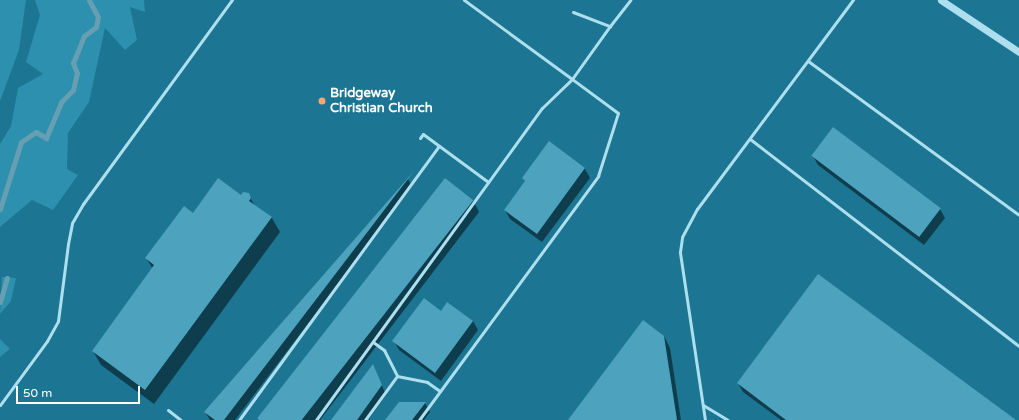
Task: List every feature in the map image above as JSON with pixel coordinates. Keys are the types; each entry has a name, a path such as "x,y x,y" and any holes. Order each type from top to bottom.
{"street":[{"path":"941,0 1019,52"}],"lane":[{"path":"0,405 47,341 58,321 72,223 83,204 232,0"},
{"path":"419,420 598,176 618,113 464,0"},
{"path":"316,420 542,108 572,79 630,0"},
{"path":"705,420 680,252 682,237 697,209 854,0"},
{"path":"573,12 610,26"},
{"path":"808,61 1019,215"},
{"path":"420,138 423,134 488,182"},
{"path":"750,139 1019,346"},
{"path":"239,420 439,146"},
{"path":"373,342 384,350 397,376"},
{"path":"397,376 427,382 440,391"},
{"path":"365,420 397,376"},
{"path":"703,405 728,420"},
{"path":"168,410 181,420"}],"shaded area":[{"path":"0,0 26,0 19,50 0,101"},
{"path":"35,0 144,0 145,12 130,7 137,40 125,50 105,28 89,102 68,133 67,169 78,175 53,210 32,200 0,227 0,144 11,126 18,88 43,74 26,62 40,15"},
{"path":"2,277 16,278 11,301 0,314"},
{"path":"0,339 10,349 0,357"}],"building":[{"path":"833,127 941,208 919,237 811,156"},
{"path":"549,141 585,168 537,234 504,210 525,181 522,178"},
{"path":"414,171 224,420 215,420 204,412"},
{"path":"218,178 241,195 243,192 249,193 251,198 249,201 272,217 145,390 92,351 154,265 145,258 184,206 193,213"},
{"path":"445,178 473,200 302,420 259,420 257,418"},
{"path":"818,274 1016,420 786,420 737,383"},
{"path":"424,298 441,311 447,302 473,321 435,373 392,341"},
{"path":"643,320 664,336 677,420 568,420"},
{"path":"373,364 382,385 357,420 331,420"},
{"path":"399,402 426,402 412,420 385,420"}],"waterway":[{"path":"0,209 21,142 36,132 46,138 61,102 73,90 77,73 73,63 84,36 96,27 98,17 89,0"},
{"path":"0,302 7,278"}],"place":[{"name":"Bridgeway Christian Church","path":"322,101"}]}
